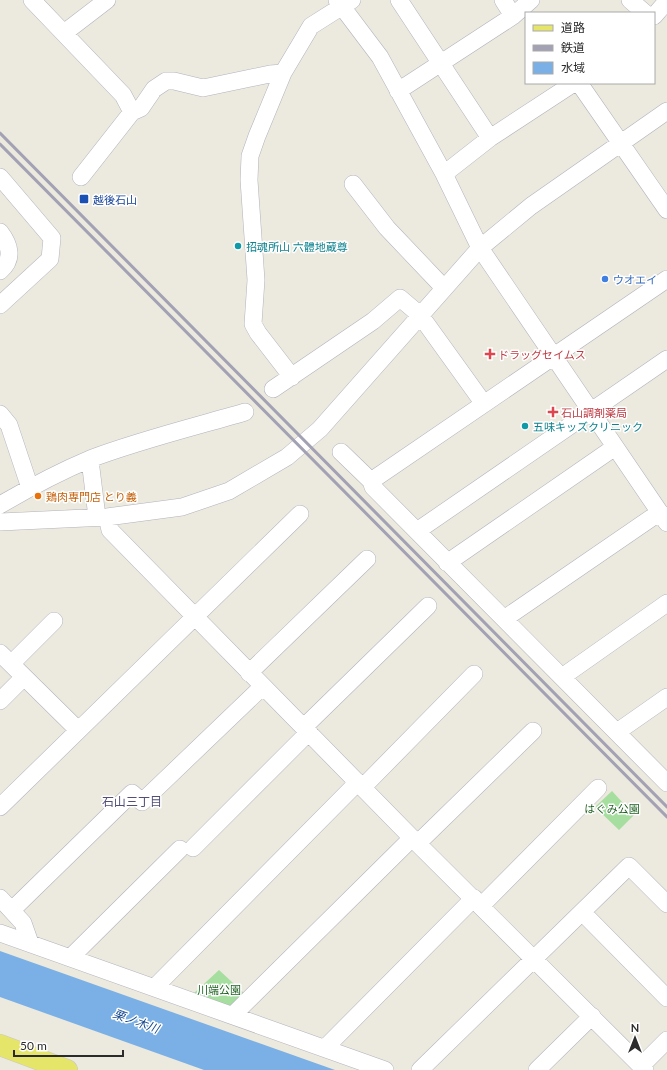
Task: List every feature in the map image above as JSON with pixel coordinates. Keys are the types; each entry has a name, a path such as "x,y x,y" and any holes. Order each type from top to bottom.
{"main road":[{"path":"0,1045 67,1070"}],"street":[{"path":"32,0 123,95 132,112"},
{"path":"64,33 107,0"},
{"path":"399,0 490,138"},
{"path":"503,0 513,16"},
{"path":"398,91 440,62 513,16 531,0"},
{"path":"630,0 644,12"},
{"path":"655,15 667,1"},
{"path":"292,377 258,333 253,324 256,280 249,180 250,156 256,136 283,73 311,26 344,2 380,57 444,174 480,248 663,518 504,619"},
{"path":"81,177 132,112 141,108 158,85 166,81 174,81 204,88 270,74 283,73"},
{"path":"444,174 490,138 572,84"},
{"path":"580,84 667,210"},
{"path":"0,522 102,517 156,512 204,500 252,479 287,457 320,429 480,248 531,206 667,111"},
{"path":"0,177 52,238 50,259 0,305"},
{"path":"353,184 387,228 444,288"},
{"path":"0,232 7,241 10,251 6,266 0,271"},
{"path":"371,481 667,279"},
{"path":"273,389 374,321 400,298 420,315 484,404"},
{"path":"417,531 667,359"},
{"path":"0,505 30,488 90,460 181,430 245,412"},
{"path":"0,414 9,425 30,488"},
{"path":"447,563 616,447"},
{"path":"341,452 371,481 372,487 667,783"},
{"path":"90,460 102,517 110,530 415,841 643,1068 667,1040"},
{"path":"0,807 300,514"},
{"path":"249,673 367,559"},
{"path":"562,677 667,603"},
{"path":"71,957 307,730 428,606"},
{"path":"54,621 5,658 78,730"},
{"path":"155,987 474,674"},
{"path":"0,701 24,677"},
{"path":"30,943 23,923 6,904 132,793 142,802 263,686"},
{"path":"617,732 667,697"},
{"path":"233,1015 415,841 534,731"},
{"path":"325,1048 598,788"},
{"path":"420,1070 629,866 667,904"},
{"path":"582,912 667,998"},
{"path":"0,933 386,1070"},
{"path":"537,1070 592,1016"}],"green space":[{"name":"はぐみ公園","path":"612,791 634,815 619,830 595,807"},
{"name":"川端公園","path":"219,970 246,995 235,1006 227,1007 193,994"}],"water":[{"name":"栗ノ木川","path":"0,951 335,1070 204,1070 0,997"}],"railway":[{"path":"0,133 667,807"},
{"path":"0,144 667,817"}],"place":[{"name":"越後石山","path":"84,199"},
{"name":"招魂所山 六體地蔵尊","path":"238,246"},
{"name":"ウオエイ","path":"605,279"},
{"name":"ドラッグセイムス","path":"490,354"},
{"name":"石山調剤薬局","path":"553,412"},
{"name":"五味キッズクリニック","path":"525,426"},
{"name":"鶏肉専門店 とり義","path":"38,496"}],"district":[{"name":"石山三丁目","path":"132,801"}]}
